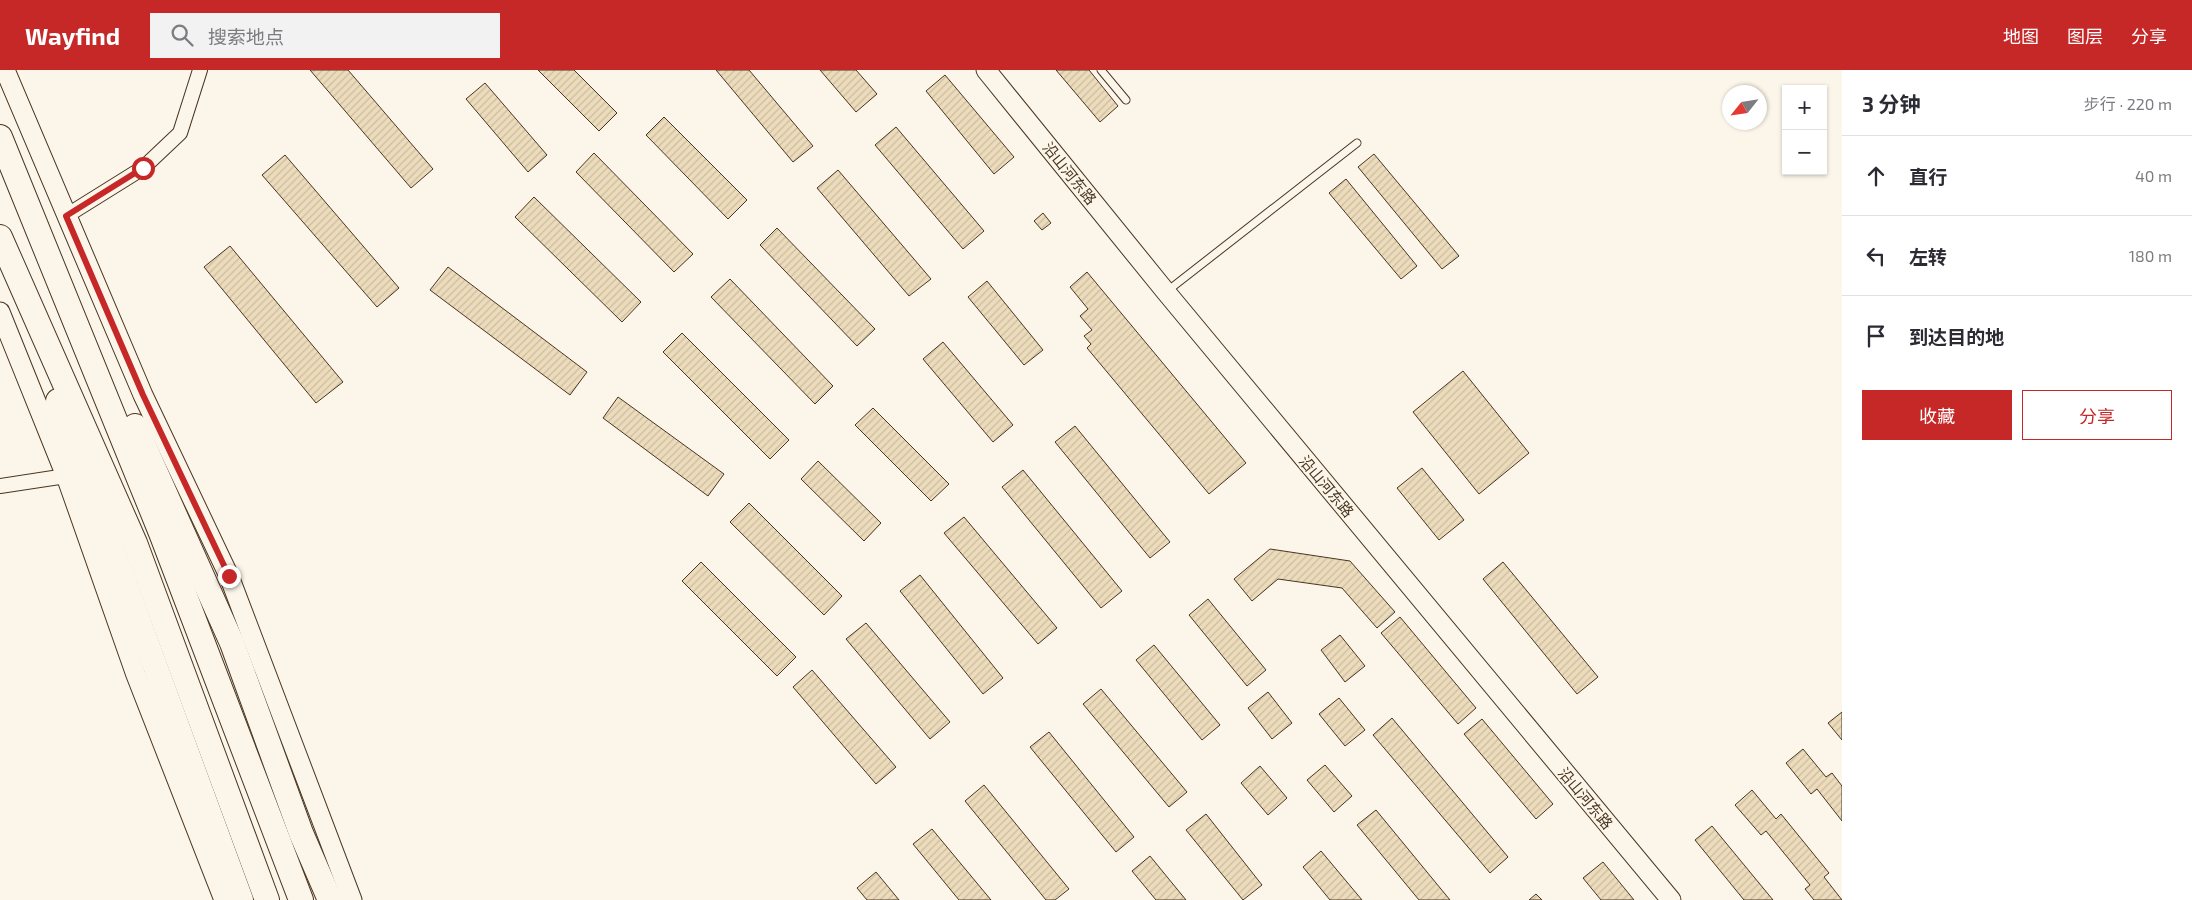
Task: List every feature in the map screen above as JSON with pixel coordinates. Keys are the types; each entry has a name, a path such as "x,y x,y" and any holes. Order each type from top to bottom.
{"highway":[{"path":"0,137 161,533 301,900"},
{"path":"0,237 135,543 267,900"},
{"path":"51,260 125,404 232,643 301,833 330,900"},
{"path":"16,273 69,435 240,900"}],"street":[{"path":"5,70 143,395 229,576 352,900"},
{"path":"66,216 143,168 180,133 200,70"},
{"name":"沿山河东路","path":"986,70 1166,292 1672,900"},
{"path":"0,312 66,476 136,675 224,900"},
{"path":"0,486 66,476"}],"lane":[{"path":"1101,70 1126,100"},
{"path":"1166,292 1357,143"}],"building":[{"path":"310,70 348,70 433,169 411,188"},
{"path":"538,70 574,70 617,113 599,131"},
{"path":"716,70 749,70 813,146 793,162"},
{"path":"820,70 856,70 877,94 856,112"},
{"path":"1056,70 1089,70 1118,106 1100,122"},
{"path":"945,75 1014,157 994,174 926,91"},
{"path":"485,83 547,155 528,172 466,99"},
{"path":"664,117 747,200 728,219 646,135"},
{"path":"896,127 984,231 963,249 875,145"},
{"path":"594,153 693,254 674,272 576,172"},
{"path":"1374,154 1459,256 1442,269 1358,167"},
{"path":"285,155 399,288 377,307 262,175"},
{"path":"838,170 931,279 909,296 817,188"},
{"path":"1346,179 1417,266 1401,279 1329,193"},
{"path":"534,197 641,302 622,322 515,217"},
{"path":"1043,213 1051,223 1042,230 1034,221"},
{"path":"777,228 875,329 857,346 760,245"},
{"path":"230,246 343,382 316,403 204,267"},
{"path":"448,267 587,372 570,395 430,290"},
{"path":"1087,272 1246,463 1209,494 1087,348 1091,344 1084,336 1092,330 1080,316 1088,309 1070,287"},
{"path":"730,279 833,386 815,404 711,297"},
{"path":"987,281 1043,350 1024,365 968,297"},
{"path":"682,333 789,440 770,459 663,352"},
{"path":"943,342 1013,425 993,442 923,359"},
{"path":"1463,371 1529,453 1479,494 1413,412"},
{"path":"618,397 724,474 708,496 603,418"},
{"path":"873,408 949,484 931,501 855,425"},
{"path":"1075,426 1170,542 1150,558 1055,442"},
{"path":"818,461 881,523 864,541 801,479"},
{"path":"1422,468 1464,520 1439,540 1397,488"},
{"path":"1023,470 1122,591 1101,608 1002,487"},
{"path":"749,503 842,596 824,615 730,522"},
{"path":"964,517 1057,628 1038,644 944,533"},
{"path":"1270,549 1350,561 1395,612 1377,628 1342,588 1278,579 1252,601 1234,579"},
{"path":"701,562 796,657 777,676 682,581"},
{"path":"1503,562 1598,677 1577,694 1483,579"},
{"path":"920,575 1003,678 983,694 900,591"},
{"path":"1208,599 1266,670 1247,686 1189,615"},
{"path":"1400,617 1476,708 1458,724 1381,633"},
{"path":"866,623 950,722 930,739 846,639"},
{"path":"1340,635 1365,666 1345,682 1321,650"},
{"path":"1154,645 1220,725 1202,740 1136,660"},
{"path":"812,670 896,767 876,784 793,687"},
{"path":"1101,689 1187,792 1169,807 1083,704"},
{"path":"1268,692 1292,723 1272,739 1248,708"},
{"path":"1339,698 1365,730 1345,746 1319,714"},
{"path":"1842,712 1842,740 1828,723"},
{"path":"1392,718 1508,857 1490,873 1373,735"},
{"path":"1482,719 1553,804 1536,819 1464,734"},
{"path":"1049,732 1134,837 1116,852 1030,747"},
{"path":"1803,749 1826,777 1832,773 1842,786 1842,821 1817,789 1811,794 1786,763"},
{"path":"1325,765 1352,796 1334,812 1307,780"},
{"path":"1260,766 1287,798 1268,815 1241,783"},
{"path":"984,785 1069,889 1055,900 1046,900 965,801"},
{"path":"1752,790 1776,819 1781,814 1829,873 1824,877 1842,900 1814,900 1805,889 1810,885 1766,831 1761,835 1735,805"},
{"path":"1376,810 1450,900 1419,900 1357,825"},
{"path":"1206,814 1262,885 1243,900 1186,830"},
{"path":"1712,826 1773,900 1744,900 1695,840"},
{"path":"932,829 991,900 959,900 913,844"},
{"path":"1321,851 1362,900 1330,900 1303,867"},
{"path":"1150,856 1186,900 1156,900 1132,871"},
{"path":"1603,862 1634,900 1601,900 1583,878"},
{"path":"876,872 899,900 867,900 857,888"},
{"path":"1536,894 1542,900 1529,900"}],"route":[{"path":"143,168 66,216 143,395 229,576"}]}
